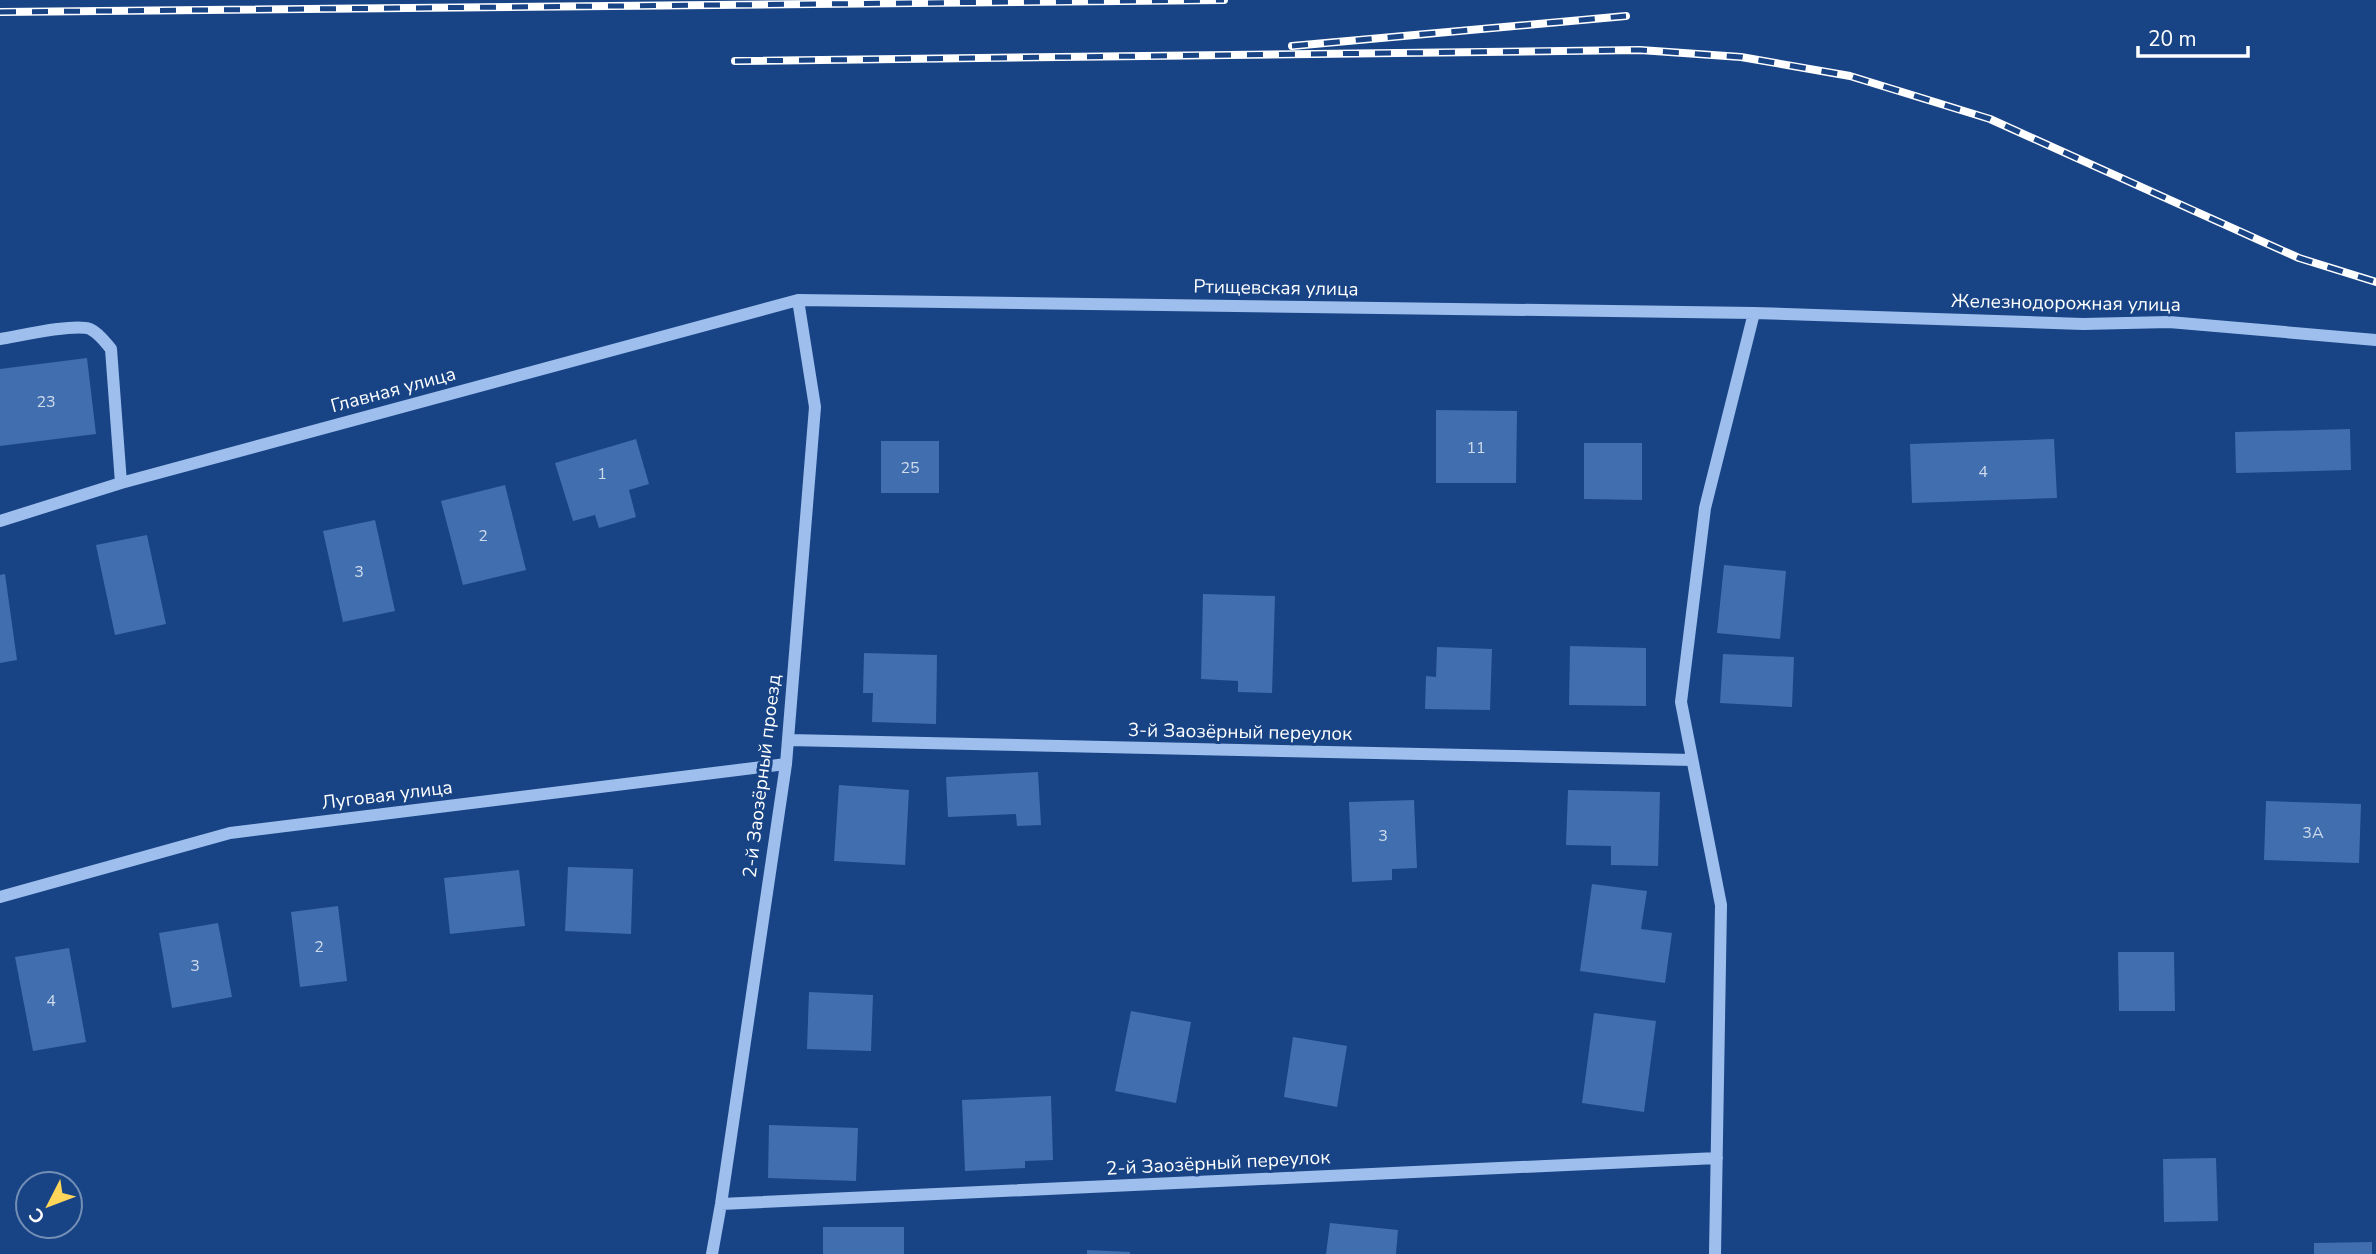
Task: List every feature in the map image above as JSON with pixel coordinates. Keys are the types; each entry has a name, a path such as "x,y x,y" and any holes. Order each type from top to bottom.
{"street":[{"name":"Ртищевская улица","path":"798,300 1754,313"},
{"name":"Главная улица","path":"0,521 121,483 798,300"},
{"name":"2-й Заозёрный проезд","path":"712,1254 786,764 815,407 798,300"},
{"name":"Железнодорожная улица","path":"1754,313 2083,324 2168,322 2376,340"},
{"path":"1715,1254 1721,905 1681,702 1705,508 1754,313"},
{"path":"0,339 69,328 89,328 102,337 111,349 121,483"},
{"name":"3-й Заозёрный переулок","path":"788,740 1692,760"},
{"name":"Луговая улица","path":"0,897 230,833 786,764"},
{"name":"2-й Заозёрный переулок","path":"721,1204 1717,1158"}],"building":[{"path":"87,358 96,434 0,446 0,369"},
{"path":"1436,410 1517,411 1516,483 1436,483"},
{"path":"2350,429 2351,470 2236,473 2235,432"},
{"path":"636,439 649,484 629,490 636,517 599,528 595,515 573,521 555,463"},
{"path":"2054,439 2057,498 1912,503 1910,444"},
{"path":"881,441 939,441 939,493 881,493"},
{"path":"1584,443 1642,443 1642,500 1584,499"},
{"path":"505,485 526,570 463,585 441,501"},
{"path":"375,520 395,611 343,622 323,531"},
{"path":"147,535 166,624 115,635 96,545"},
{"path":"1724,565 1786,571 1780,639 1717,633"},
{"path":"5,574 17,660 0,663 0,575"},
{"path":"1203,594 1275,596 1272,693 1238,692 1238,681 1201,679"},
{"path":"1570,646 1646,648 1646,706 1569,705"},
{"path":"1437,647 1492,649 1490,710 1425,709 1426,676 1436,677"},
{"path":"864,653 937,655 936,724 872,722 873,693 863,693"},
{"path":"1723,654 1794,657 1792,707 1720,703"},
{"path":"1038,772 1041,825 1017,826 1016,814 948,817 946,777"},
{"path":"839,785 909,790 905,865 834,861"},
{"path":"1568,790 1660,792 1658,866 1611,865 1611,846 1566,845"},
{"path":"1414,800 1417,868 1392,869 1392,880 1352,882 1349,802"},
{"path":"2266,801 2361,804 2359,863 2264,860"},
{"path":"568,867 633,869 631,934 565,931"},
{"path":"519,870 525,926 450,934 444,878"},
{"path":"1592,884 1647,891 1641,929 1672,933 1665,983 1580,971"},
{"path":"338,906 347,981 300,987 291,912"},
{"path":"218,923 232,997 172,1008 159,933"},
{"path":"69,948 86,1042 33,1051 15,957"},
{"path":"2118,952 2174,952 2175,1011 2119,1011"},
{"path":"809,992 873,995 871,1051 807,1049"},
{"path":"1131,1011 1191,1022 1176,1103 1115,1091"},
{"path":"1594,1013 1656,1021 1644,1112 1582,1103"},
{"path":"1293,1037 1347,1046 1337,1107 1284,1097"},
{"path":"1051,1096 1053,1160 1025,1161 1025,1168 965,1171 962,1100"},
{"path":"769,1125 858,1128 856,1181 768,1178"},
{"path":"2216,1158 2218,1221 2164,1222 2163,1159"},
{"path":"1330,1223 1398,1230 1396,1254 1326,1254"},
{"path":"823,1227 904,1227 904,1254 823,1254"},
{"path":"2372,1242 2372,1254 2314,1254 2314,1243"},
{"path":"1087,1250 1130,1252 1130,1254 1087,1254"}],"railway":[{"path":"0,12 1224,0"},
{"path":"1292,46 1626,16"},
{"path":"735,61 1640,50 1741,57 1850,76 1990,119 2299,258 2376,282"}]}
